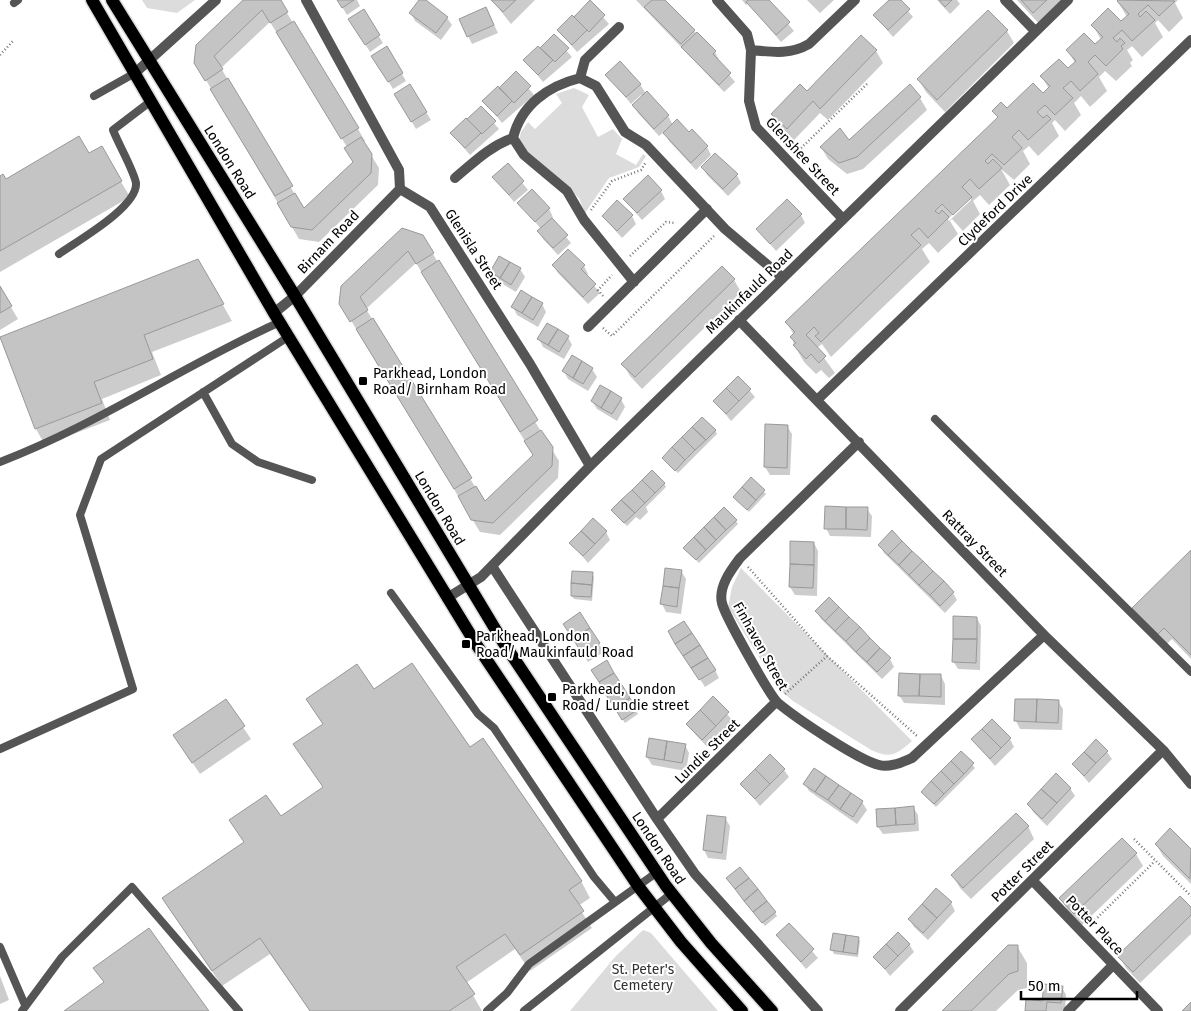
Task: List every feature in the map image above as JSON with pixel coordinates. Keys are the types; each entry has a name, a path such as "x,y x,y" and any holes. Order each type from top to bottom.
{"main road":[{"path":"92,0 276,317 447,598 638,886 654,908 742,1011"},
{"name":"London Road","path":"112,0 295,296 509,650 671,894 710,943 772,1011"}],"street":[{"path":"135,73 150,62 216,0"},
{"path":"306,0 399,170 400,189"},
{"name":"Glenshee Street","path":"717,0 747,34 751,50 748,101 756,127 843,219"},
{"path":"751,50 782,52 800,49 813,41 855,0"},
{"path":"1005,0 1035,31"},
{"name":"Maukinfauld Road","path":"447,598 469,585 492,566 590,466 1068,0"},
{"path":"580,78 585,60 619,28"},
{"name":"Clydeford Drive","path":"817,400 1191,40"},
{"path":"634,282 584,220 567,191 524,155 513,138 518,121 551,87 580,78 596,86 625,132 646,145 725,229 783,278"},
{"path":"455,178 490,148 513,138"},
{"name":"Glenisla Street","path":"400,189 430,207 466,260 590,466"},
{"name":"Birnam Road","path":"276,317 400,189"},
{"path":"592,324 707,209"},
{"name":"Rattray Street","path":"739,320 1044,635 1163,750 1191,784"},
{"name":"Finhaven Street","path":"859,442 740,558 726,578 721,601 728,619 776,702 856,755 880,765 895,764 912,758 1044,635"},
{"path":"492,566 695,874 818,1011"},
{"name":"Lundie Street","path":"657,819 776,702"},
{"name":"Potter Street","path":"900,1011 1163,750"},
{"name":"Potter Place","path":"1032,880 1158,1011"},
{"path":"1068,1011 1114,965"}],"lane":[{"path":"94,96 135,73"},
{"path":"59,254 121,210 132,198 136,183 113,130 151,101"},
{"path":"0,462 48,444 237,342 276,317"},
{"path":"0,749 133,689 80,516 101,459 288,336"},
{"path":"203,392 220,427 238,449 258,462 312,480"},
{"path":"935,419 1191,672"},
{"path":"391,593 478,714 494,728 594,877 615,902"},
{"path":"486,1011 507,993 530,964 656,872"},
{"path":"23,1008 62,957 132,887 239,1011"},
{"path":"524,1011 671,894"},
{"path":"0,947 23,1008"}],"path":[{"path":"0,55 13,41"},
{"path":"788,161 867,84"},
{"path":"584,220 612,181 641,170 652,152"},
{"path":"610,305 598,290 621,265 666,222 689,227"},
{"path":"592,324 612,336 716,234 725,229"},
{"path":"740,558 827,656 927,744"},
{"path":"776,702 827,656"},
{"path":"1134,839 1191,896"},
{"path":"1083,932 1155,861"}],"green space":[{"path":"142,0 195,0 177,13 147,8"},
{"path":"574,88 589,95 582,107 598,137 613,129 622,139 616,154 636,165 643,154 646,156 639,167 609,178 585,213 579,198 528,154 519,140 521,132 528,122 535,129 562,103 556,94"},
{"path":"741,568 912,741 902,750 893,754 878,753 793,701 779,689 728,607 732,587"},
{"name":"St. Peter's Cemetery","path":"643,930 651,933 718,1011 570,1011 615,957"}],"building":[{"path":"243,0 281,0 288,12 270,23 262,10 214,56 223,69 205,81 194,63 196,45"},
{"path":"337,0 354,0 342,8"},
{"path":"419,0 426,0 448,17 436,33 409,13"},
{"path":"491,0 516,0 503,12"},
{"path":"590,0 605,15 589,32 574,17"},
{"path":"652,0 665,0 695,30 681,44 644,7"},
{"path":"748,0 769,0 790,22 776,35 746,2"},
{"path":"889,0 901,0 910,9 888,30 873,15"},
{"path":"939,0 952,0 945,7"},
{"path":"1021,0 1047,0 1033,13"},
{"path":"1118,0 1175,1 1159,16 1148,5 1138,14 1140,17 1146,11 1155,20 1132,41 1122,30 1113,38 1117,42 1120,38 1125,43 1121,46 1123,49 1106,66 1095,55 1088,62 1098,74 1080,91 1071,81 1063,88 1073,98 1055,115 1045,105 1037,112 1043,118 1047,115 1051,119 1028,140 1019,130 1012,137 1022,148 1004,165 992,154 985,161 988,164 993,159 1002,168 979,189 970,179 962,187 972,197 953,215 942,204 935,211 939,214 942,210 949,217 928,238 919,228 911,235 921,245 821,342 815,336 819,333 814,327 806,335 826,356 819,363 811,354 806,359 793,345 796,343 790,337 795,332 785,322 998,117 992,111 1001,102 1007,108 1033,83 1043,93 1050,86 1040,76 1059,59 1068,68 1076,61 1066,50 1084,33 1095,44 1103,37 1091,25 1108,8 1121,21 1129,14"},
{"path":"486,7 494,25 467,37 459,19"},
{"path":"364,9 380,35 365,45 348,19"},
{"path":"988,10 1008,30 937,100 917,79"},
{"path":"572,15 587,30 572,45 557,30"},
{"path":"294,21 359,128 341,139 276,32"},
{"path":"697,32 716,51 713,54 731,73 719,85 681,47"},
{"path":"554,34 569,48 555,62 540,48"},
{"path":"861,35 877,50 820,109 813,101 787,129 771,114 800,84 807,91"},
{"path":"387,46 403,73 388,82 371,56"},
{"path":"538,46 553,60 538,75 523,60"},
{"path":"620,61 641,84 626,97 605,75"},
{"path":"516,71 531,86 514,103 499,88"},
{"path":"228,78 293,186 275,196 210,89"},
{"path":"410,84 427,112 411,122 394,94"},
{"path":"910,84 921,97 857,157 839,163 820,147 840,128 849,140"},
{"path":"498,86 512,101 497,116 482,101"},
{"path":"647,91 669,115 654,129 632,105"},
{"path":"481,106 496,121 482,134 467,119"},
{"path":"466,118 481,133 465,148 450,133"},
{"path":"677,119 689,132 692,129 708,146 691,163 663,133"},
{"path":"79,136 89,153 102,146 122,181 0,251 0,176 3,174 6,179"},
{"path":"361,137 372,154 371,173 312,230 291,227 277,203 295,193 304,208 353,162 344,148"},
{"path":"715,153 738,174 723,189 701,167"},
{"path":"508,163 524,181 509,195 492,177"},
{"path":"648,175 662,190 637,213 623,199"},
{"path":"532,189 550,208 535,222 517,203"},
{"path":"787,199 802,214 770,244 756,229"},
{"path":"617,200 633,215 617,231 602,216"},
{"path":"552,218 568,235 553,248 537,231"},
{"path":"402,228 423,235 434,253 416,264 408,251 360,297 368,310 350,322 339,304 341,286"},
{"path":"568,249 585,265 581,269 596,284 583,297 552,265"},
{"path":"499,256 510,262 500,278 490,272"},
{"path":"198,259 224,304 144,335 153,359 94,382 102,403 35,429 0,337"},
{"path":"439,260 538,420 520,432 421,272"},
{"path":"510,262 521,268 511,285 500,278"},
{"path":"722,266 735,279 635,377 621,364"},
{"path":"0,286 12,306 0,313"},
{"path":"521,290 532,297 522,313 511,307"},
{"path":"532,297 543,303 533,320 522,313"},
{"path":"373,318 472,478 454,489 356,329"},
{"path":"547,323 558,329 548,345 537,339"},
{"path":"558,329 569,336 559,352 548,345"},
{"path":"572,355 582,361 573,378 562,371"},
{"path":"582,361 593,368 583,384 573,378"},
{"path":"738,376 751,389 739,401 726,388"},
{"path":"600,385 611,391 601,408 591,401"},
{"path":"726,388 739,401 726,414 713,401"},
{"path":"611,391 622,398 612,414 601,408"},
{"path":"702,417 716,430 706,440 692,427"},
{"path":"765,424 788,425 787,468 764,467"},
{"path":"692,427 706,440 695,450 682,437"},
{"path":"541,430 553,447 552,466 493,523 471,520 458,496 476,486 485,501 533,455 524,441"},
{"path":"682,437 695,450 685,460 672,447"},
{"path":"672,447 685,460 675,471 662,458"},
{"path":"652,470 665,483 655,493 642,480"},
{"path":"751,477 765,490 756,500 742,487"},
{"path":"642,480 655,493 645,503 632,490"},
{"path":"742,487 756,500 747,510 733,497"},
{"path":"632,490 645,503 635,513 621,500"},
{"path":"621,500 635,513 624,523 611,510"},
{"path":"825,506 846,507 846,529 824,529"},
{"path":"724,507 737,520 726,530 714,517"},
{"path":"846,507 868,507 867,530 846,529"},
{"path":"714,517 726,530 716,540 704,527"},
{"path":"593,518 607,531 595,544 581,531"},
{"path":"704,527 716,540 706,550 694,537"},
{"path":"892,530 902,541 888,555 878,545"},
{"path":"581,531 595,544 583,556 569,543"},
{"path":"694,537 706,550 696,560 683,548"},
{"path":"790,541 814,542 814,565 790,564"},
{"path":"902,541 912,551 899,565 888,555"},
{"path":"1191,550 1191,655 1164,628 1158,634 1132,608"},
{"path":"912,551 923,561 909,575 899,565"},
{"path":"923,561 933,571 919,585 909,575"},
{"path":"790,564 814,565 813,588 789,587"},
{"path":"665,568 682,570 679,588 663,586"},
{"path":"572,571 593,572 592,585 571,583"},
{"path":"933,571 944,581 930,595 919,585"},
{"path":"944,581 954,592 940,606 930,595"},
{"path":"571,583 592,585 591,597 571,596"},
{"path":"663,586 679,588 677,607 660,604"},
{"path":"829,597 839,607 825,621 815,611"},
{"path":"839,607 849,617 835,631 825,621"},
{"path":"580,612 590,628 573,639 563,624"},
{"path":"953,616 977,617 977,639 953,639"},
{"path":"849,617 860,627 846,641 835,631"},
{"path":"684,621 692,633 675,644 668,631"},
{"path":"860,627 870,638 856,652 846,641"},
{"path":"590,628 600,643 583,655 573,639"},
{"path":"692,633 700,645 683,656 675,644"},
{"path":"870,638 880,648 867,662 856,652"},
{"path":"953,639 977,639 976,663 952,662"},
{"path":"700,645 708,658 691,668 683,656"},
{"path":"880,648 891,658 877,672 867,662"},
{"path":"708,658 716,670 699,680 691,668"},
{"path":"607,660 614,673 599,682 591,670"},
{"path":"412,663 470,747 483,738 582,881 569,890 584,911 520,955 505,934 456,967 475,994 449,1011 310,1011 260,938 212,971 162,898 244,842 229,820 266,795 281,816 323,787 293,744 323,724 306,699 357,664 374,689"},
{"path":"614,673 622,685 606,695 599,682"},
{"path":"899,673 920,674 919,696 898,696"},
{"path":"920,674 941,674 941,697 919,696"},
{"path":"622,685 630,698 614,707 606,695"},
{"path":"713,696 729,712 716,726 700,710"},
{"path":"630,698 637,710 622,720 614,707"},
{"path":"226,699 245,726 192,763 173,735"},
{"path":"1015,699 1037,699 1036,722 1014,721"},
{"path":"1037,699 1059,700 1058,723 1036,722"},
{"path":"700,710 716,726 702,740 686,724"},
{"path":"992,719 1011,738 1001,748 982,729"},
{"path":"982,729 1001,748 990,759 971,739"},
{"path":"649,738 667,741 664,760 646,757"},
{"path":"1096,739 1108,751 1096,763 1084,752"},
{"path":"667,741 686,744 682,763 664,760"},
{"path":"961,751 974,763 964,774 951,761"},
{"path":"1084,752 1096,763 1084,776 1072,764"},
{"path":"770,754 785,769 770,784 755,769"},
{"path":"951,761 964,774 954,784 941,771"},
{"path":"814,768 826,776 815,792 803,784"},
{"path":"755,769 770,784 755,799 740,784"},
{"path":"941,771 954,784 944,794 931,781"},
{"path":"1056,773 1071,788 1057,803 1041,789"},
{"path":"826,776 839,785 828,800 815,792"},
{"path":"931,781 944,794 934,804 921,792"},
{"path":"839,785 851,793 840,809 828,800"},
{"path":"1041,789 1057,803 1042,819 1027,804"},
{"path":"851,793 863,801 853,817 840,809"},
{"path":"914,806 915,824 896,825 895,808"},
{"path":"895,808 896,825 877,827 876,809"},
{"path":"1016,813 1029,826 963,888 951,875"},
{"path":"707,815 726,817 722,853 703,850"},
{"path":"1170,828 1191,849 1190,879 1155,844"},
{"path":"1122,838 1137,853 1074,914 1059,898"},
{"path":"740,867 749,878 735,889 726,878"},
{"path":"749,878 758,889 744,901 735,889"},
{"path":"936,888 952,902 937,918 922,904"},
{"path":"758,889 767,901 753,912 744,901"},
{"path":"1180,896 1191,907 1191,915 1133,972 1117,956"},
{"path":"767,901 776,912 762,923 753,912"},
{"path":"922,904 937,918 923,933 908,919"},
{"path":"789,923 814,949 801,962 776,935"},
{"path":"149,928 209,1011 64,1011 104,982 93,968"},
{"path":"898,932 910,944 898,956 886,944"},
{"path":"833,933 846,935 843,952 830,950"},
{"path":"846,935 859,937 857,954 843,952"},
{"path":"886,944 898,956 885,969 873,957"},
{"path":"1008,945 1018,945 1018,971 1009,974 971,1011 942,1011"},
{"path":"1044,984 1063,986 1061,1003 1047,1002 1046,1011 1025,1011 1026,999 1042,1001"},
{"path":"1191,1002 1191,1011 1182,1011"}],"place":[{"name":"Parkhead, London Road/ Birnham Road","path":"363,381"},
{"name":"Parkhead, London Road/ Maukinfauld Road","path":"466,644"},
{"name":"Parkhead, London Road/ Lundie street","path":"552,697"}]}
